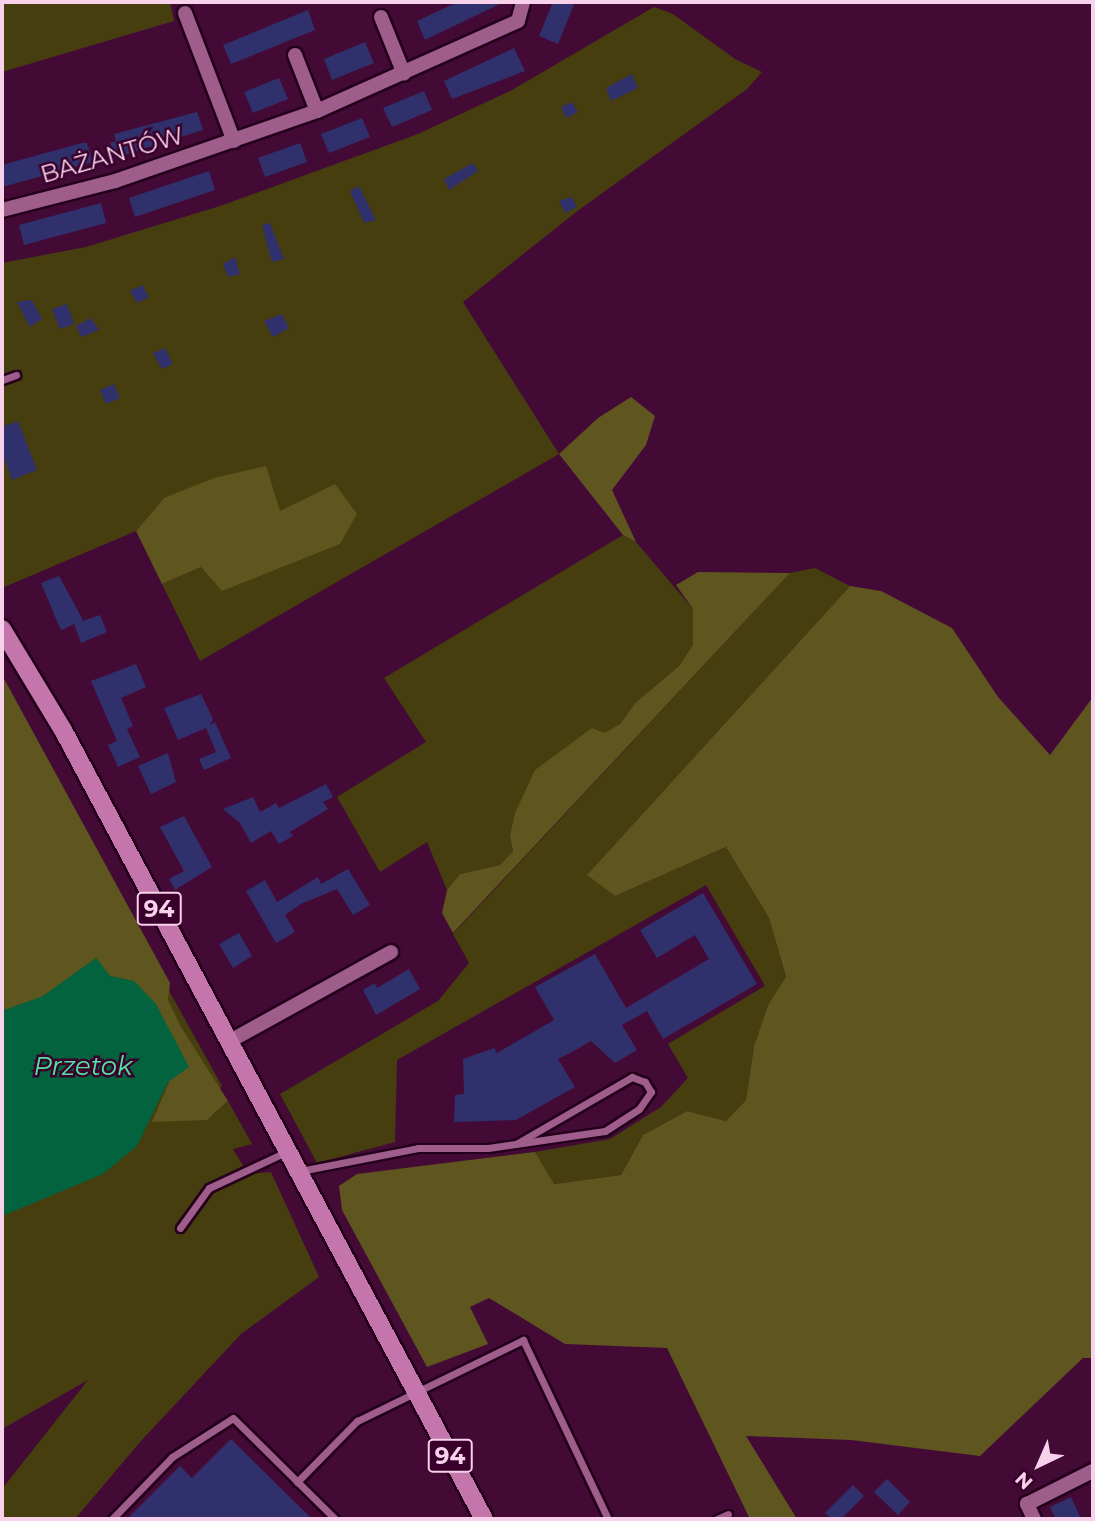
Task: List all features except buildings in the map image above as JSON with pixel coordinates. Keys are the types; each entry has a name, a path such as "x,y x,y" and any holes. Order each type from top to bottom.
{"main road":[{"name":"94","path":"2,629 63,730 484,1519"}],"street":[{"name":"BAŻANTÓW","path":"2,210 115,181 317,111 518,21 523,2"},
{"path":"185,13 234,141"},
{"path":"381,17 404,74"},
{"path":"295,55 317,111"},
{"path":"230,1041 391,952"},
{"path":"1034,1519 1027,1504 1093,1472"}],"lane":[{"path":"2,380 16,375"},
{"path":"299,1171 418,1148 516,1144 605,1131 639,1110 651,1093 645,1082 632,1077 516,1144"},
{"path":"180,1228 209,1188 288,1151"},
{"path":"298,1482 357,1421 523,1340 608,1519"},
{"path":"112,1519 172,1457 233,1418 335,1519"},
{"path":"717,1519 728,1514"}],"shaded area":[{"path":"2,2 170,2 174,21 2,72"},
{"path":"654,7 673,14 735,59 762,72 747,89 576,212 463,302 559,454 200,661 162,584 201,567 280,511 164,498 136,531 2,588 2,263 86,247 220,206 418,134 512,90"},
{"path":"631,397 655,416 646,445 612,490 636,542 623,535 559,454 598,418"},
{"path":"266,466 280,511 335,484 357,514 340,544 222,591 201,567 162,584 136,531 164,498 214,478"},
{"path":"623,535 636,542 693,609 693,646 679,666 636,702 620,724 604,733 510,836 513,851 500,865 460,874 447,890 427,842 380,872 337,797 426,742 384,678"},
{"path":"815,568 850,586 588,874 615,896 726,847 769,918 786,978 768,1005 754,1046 746,1100 726,1121 687,1111 643,1135 621,1175 553,1184 535,1152 610,1139 661,1107 688,1078 668,1044 765,986 706,885 397,1060 395,1142 317,1163 280,1094 438,1001 469,963 453,934 790,573"},
{"path":"698,572 790,573 453,933 442,913 447,890 460,874 500,865 513,851 510,836 515,813 535,770 592,728 604,733 620,724 636,702 679,666 693,645 693,609 676,585"},
{"path":"850,586 881,591 952,628 998,697 1050,755 1093,697 1093,1358 1083,1358 980,1456 851,1440 746,1436 797,1519 750,1519 667,1348 565,1344 489,1298 470,1307 488,1344 427,1367 342,1210 339,1186 357,1174 535,1152 554,1184 621,1175 643,1135 687,1111 726,1121 746,1100 754,1046 768,1005 786,977 769,918 726,847 615,896 587,875"},
{"path":"2,675 170,983 168,1000 181,1027 228,1101 207,1120 152,1122 169,1082 134,981 110,976 96,958 42,997 2,1011"},
{"path":"2,690 222,1086 205,1103 213,1115 228,1101 252,1144 233,1149 248,1174 271,1172 319,1277 241,1334 140,1442 75,1519 2,1519 2,1489 88,1380 2,1429"}],"water":[{"name":"Przetok","path":"96,958 110,976 134,981 156,1004 189,1067 168,1082 137,1146 103,1174 2,1216 2,1011 43,996"}]}
